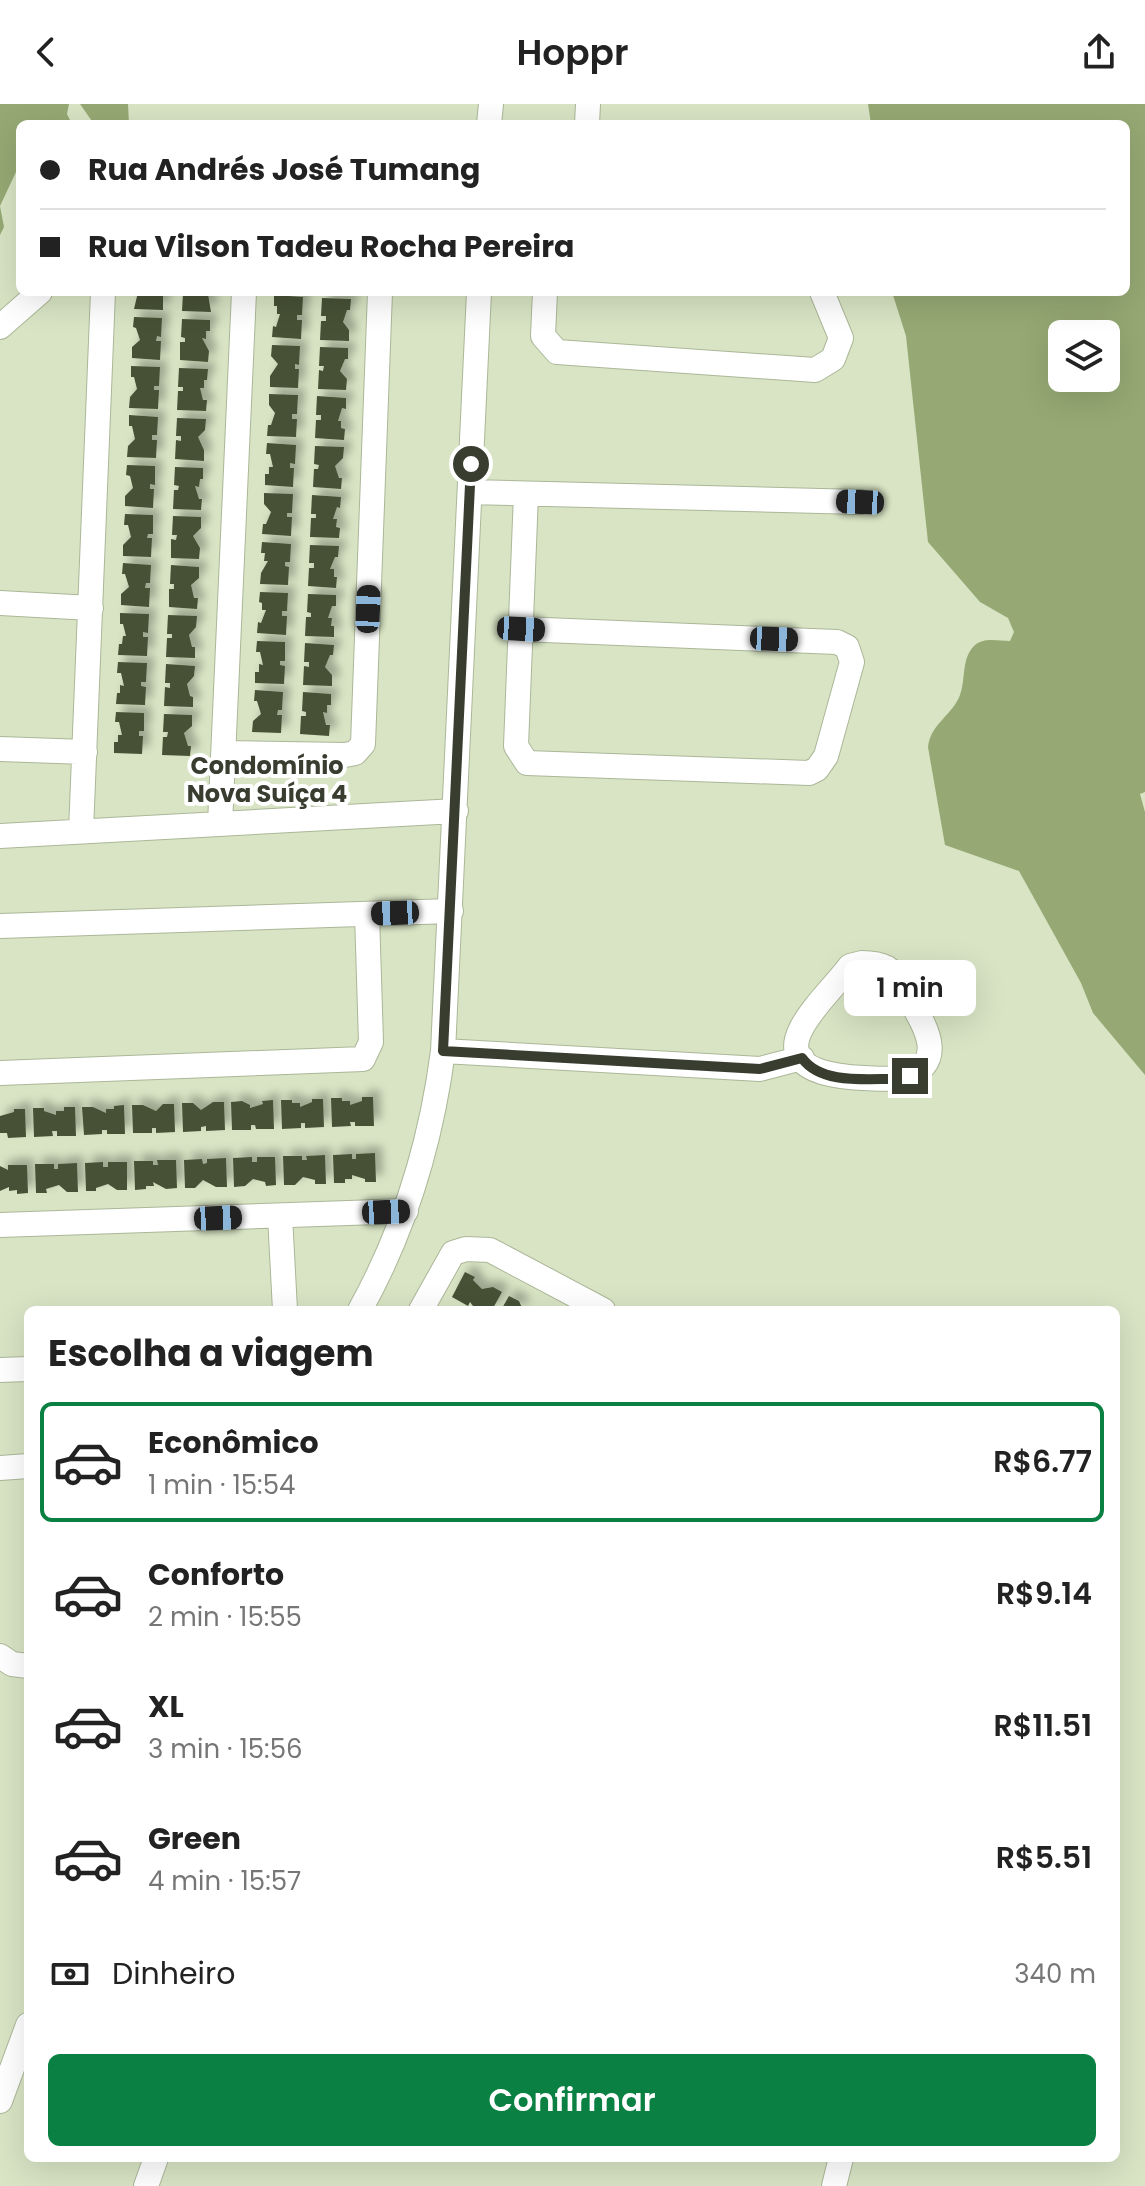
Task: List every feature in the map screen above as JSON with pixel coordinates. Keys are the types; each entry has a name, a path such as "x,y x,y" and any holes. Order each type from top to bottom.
{"street":[{"path":"0,327 35,296"},
{"path":"81,831 103,296"},
{"path":"220,824 244,296"},
{"path":"224,753 345,755 355,753 363,744 380,296"},
{"path":"362,1306 406,1211 430,1133 443,1051 479,296"},
{"path":"545,296 543,336 557,352 815,370 833,359 841,338 824,296"},
{"path":"470,492 860,502"},
{"path":"521,629 837,642 847,647 852,662 826,756 817,769 809,773 533,765 523,759 516,746 526,494"},
{"path":"0,603 91,608"},
{"path":"0,749 85,752"},
{"path":"0,836 456,811"},
{"path":"0,926 451,911"},
{"path":"0,1073 363,1059 371,1042 367,914"},
{"path":"862,963 886,968 895,975 929,1032 929,1054 924,1064 901,1079 827,1076 808,1067 802,1058 798,1049 800,1030 850,966 862,963"},
{"path":"443,1051 760,1069 802,1058"},
{"path":"0,1225 406,1211"},
{"path":"280,1216 285,1306"},
{"path":"423,1306 453,1253 478,1248 490,1250 595,1306"},
{"path":"0,1370 24,1369"},
{"path":"0,1468 24,1466"},
{"path":"0,1656 12,1664 24,1666"},
{"path":"0,2101 24,2036"},
{"path":"146,2186 155,2162"},
{"path":"834,2186 840,2162"}],"green space":[{"path":"0,104 69,104 67,114 70,120 16,120 16,172 0,206"},
{"path":"80,104 128,104 129,120 91,120"},
{"path":"868,104 1145,104 1145,792 1140,794 1145,812 1145,1075 1093,1013 1081,983 1019,871 945,845 928,747 930,739 960,695 970,651 986,640 1010,641 1014,632 1008,618 980,602 928,542 906,336 893,296 1130,296 1130,120 870,120"},
{"path":"0,206 4,227 0,235"}],"building":[{"path":"137,296 163,296 163,310 134,309"},
{"path":"183,296 208,296 211,312 182,311"},
{"path":"274,296 303,297 302,315 297,315 297,320 302,320 301,339 272,337 273,326 276,327 280,314 274,306"},
{"path":"322,298 351,299 350,310 347,310 343,322 349,330 349,341 320,340 321,321 326,321 326,316 321,316"},
{"path":"134,317 162,318 161,337 157,336 156,341 161,341 160,360 132,358 132,347 140,340 133,327"},
{"path":"182,319 210,320 210,331 206,331 206,339 202,338 209,351 208,362 180,360 180,342 185,342 185,338 181,337"},
{"path":"272,345 300,346 299,365 295,364 295,369 299,369 298,388 270,387 270,376 278,364 271,356"},
{"path":"320,347 348,348 348,359 345,359 340,371 347,379 346,390 318,389 319,370 323,371 324,366 319,366"},
{"path":"131,366 160,367 159,386 154,386 154,390 159,390 158,409 129,408 130,397 137,389 134,377 131,377"},
{"path":"179,368 208,369 204,388 200,388 203,400 207,400 206,411 177,410 178,391 183,391 183,387 178,387"},
{"path":"269,394 298,395 297,414 292,414 292,419 297,419 296,437 267,436 268,425 271,425 275,413 269,405"},
{"path":"317,396 346,398 346,409 342,408 338,421 345,429 344,440 315,438 316,420 321,420 321,415 316,415"},
{"path":"129,415 158,417 157,435 152,435 152,440 157,440 156,458 127,457 128,446 135,439 132,426 129,426"},
{"path":"177,418 206,419 205,430 198,437 204,450 204,461 175,459 176,440 181,441 181,436 176,436"},
{"path":"267,443 296,445 295,464 290,463 290,468 294,468 293,487 265,485 265,474 269,474 269,467 273,467 270,454 266,454"},
{"path":"315,446 344,447 343,458 335,466 339,478 342,478 341,489 313,487 314,469 318,469 319,465 314,464"},
{"path":"127,465 155,466 155,485 150,484 150,489 154,489 153,508 125,506 125,496 133,488 130,476 126,475"},
{"path":"175,467 203,468 203,479 200,479 199,487 195,486 199,499 202,499 201,510 173,509 174,490 178,490 179,486 174,485"},
{"path":"264,493 293,494 292,513 287,513 287,517 292,517 291,536 262,534 263,524 266,524 271,512 264,504"},
{"path":"312,495 341,497 340,508 337,507 333,519 337,519 336,527 340,528 339,538 310,537 311,518 316,518 316,514 311,514"},
{"path":"125,514 153,515 153,534 148,534 147,538 152,538 151,557 123,556 123,545 131,537 128,525 124,525"},
{"path":"173,516 201,517 201,528 193,536 200,548 199,559 171,558 171,539 176,540 177,535 172,535"},
{"path":"262,542 291,544 290,562 285,562 285,566 289,567 288,585 260,584 261,573 268,561 264,561 265,553 261,553"},
{"path":"310,545 339,546 338,557 335,557 330,569 334,569 334,577 337,577 336,588 308,586 309,568 314,568 314,563 309,563"},
{"path":"123,563 151,565 150,583 146,583 145,588 150,588 149,607 121,605 121,594 129,587 125,574 122,574"},
{"path":"171,565 199,567 199,578 191,585 194,598 198,598 197,609 169,607 169,589 174,589 174,584 170,584"},
{"path":"260,592 288,593 287,611 282,611 282,616 287,616 286,635 257,633 258,622 261,623 266,610 262,610 262,603 259,602"},
{"path":"308,594 336,595 336,606 332,606 328,618 332,618 334,637 305,636 306,617 311,617 311,613 307,612"},
{"path":"120,613 149,614 148,633 143,632 143,637 148,637 147,656 118,655 119,644 126,636 123,624 120,624"},
{"path":"168,615 197,616 196,627 189,635 192,647 195,647 195,658 166,657 167,638 172,638 172,634 167,634"},
{"path":"257,641 285,642 285,661 280,661 280,665 285,666 284,684 255,683 255,672 259,672 259,664 263,665 260,652 256,652"},
{"path":"305,643 334,645 333,655 330,655 325,667 332,675 332,686 303,685 304,666 309,667 309,662 304,662"},
{"path":"118,662 147,663 146,682 141,682 141,686 146,687 145,705 116,704 120,685 124,686 121,673 117,673"},
{"path":"166,664 195,666 194,676 187,684 193,697 193,707 164,706 165,687 170,688 170,683 165,683"},
{"path":"255,690 283,692 282,710 278,710 277,715 282,715 281,733 252,732 253,721 261,714 257,701 254,701"},
{"path":"303,692 331,694 331,705 327,705 327,713 323,712 326,725 330,725 329,736 300,734 301,716 306,716 306,712 302,711"},
{"path":"116,712 144,713 144,731 139,731 139,736 143,736 142,754 114,753 114,742 118,742 118,735 122,735 119,722 115,722"},
{"path":"164,714 192,715 192,726 184,733 188,746 191,746 190,756 162,755 163,737 167,737 168,732 163,732"},
{"path":"362,1097 373,1097 374,1126 355,1126 355,1122 350,1122 351,1126 332,1127 331,1098 342,1098 342,1101 350,1101 350,1105 362,1101"},
{"path":"312,1099 323,1099 324,1127 305,1128 305,1123 301,1123 301,1128 282,1129 281,1100 292,1100 292,1103 300,1103 300,1107 312,1102"},
{"path":"273,1100 274,1129 256,1129 255,1125 251,1125 251,1130 232,1130 231,1102 242,1101 250,1108 263,1104 262,1101"},
{"path":"213,1102 224,1102 225,1130 206,1131 206,1126 201,1127 201,1131 183,1132 182,1103 193,1103 201,1110"},
{"path":"163,1104 174,1104 175,1132 156,1133 156,1128 152,1128 152,1133 133,1133 132,1105 143,1105 156,1111"},
{"path":"124,1105 125,1134 107,1134 107,1130 102,1130 102,1134 84,1135 82,1107 93,1107 106,1113 106,1109"},
{"path":"64,1107 75,1107 76,1136 57,1136 57,1131 52,1131 53,1136 34,1137 33,1108 44,1108 44,1111 56,1115 56,1111 64,1111"},
{"path":"14,1109 25,1109 26,1137 8,1138 7,1133 0,1133 0,1116 14,1112"},
{"path":"375,1153 376,1182 365,1182 365,1179 352,1175 352,1179 345,1179 345,1183 334,1183 333,1155 352,1154 352,1159 356,1159 356,1154"},
{"path":"325,1155 326,1184 315,1184 315,1180 303,1177 295,1185 284,1185 283,1156 302,1156 302,1160 307,1160 306,1156"},
{"path":"252,1157 252,1162 257,1162 257,1157 275,1157 276,1185 266,1186 265,1182 253,1179 245,1186 234,1187 233,1158"},
{"path":"226,1158 227,1187 216,1187 203,1180 195,1188 185,1188 184,1160 202,1159 203,1164 207,1163 207,1159"},
{"path":"157,1160 176,1160 177,1188 166,1189 153,1182 154,1186 135,1190 134,1161 153,1161 153,1165 158,1165"},
{"path":"103,1162 103,1167 108,1167 108,1162 127,1162 127,1190 117,1190 108,1184 96,1188 96,1191 86,1191 85,1163"},
{"path":"77,1163 78,1192 67,1192 59,1185 46,1189 47,1193 36,1193 35,1164 54,1164 54,1169 58,1169 58,1164"},
{"path":"8,1165 27,1165 28,1193 17,1194 17,1190 9,1191 9,1187 0,1191 0,1166 8,1170"},
{"path":"465,1272 475,1277 473,1280 482,1289 493,1287 502,1292 494,1306 473,1306 470,1302 468,1306 452,1297"},
{"path":"509,1296 519,1301 521,1306 503,1306"}],"district":[{"name":"Condomínio Nova Suíça 4","path":"267,780"}],"route":[{"path":"471,464 443,1051 760,1069 787,1065 802,1058 808,1067 827,1076 901,1079 910,1076"}]}
